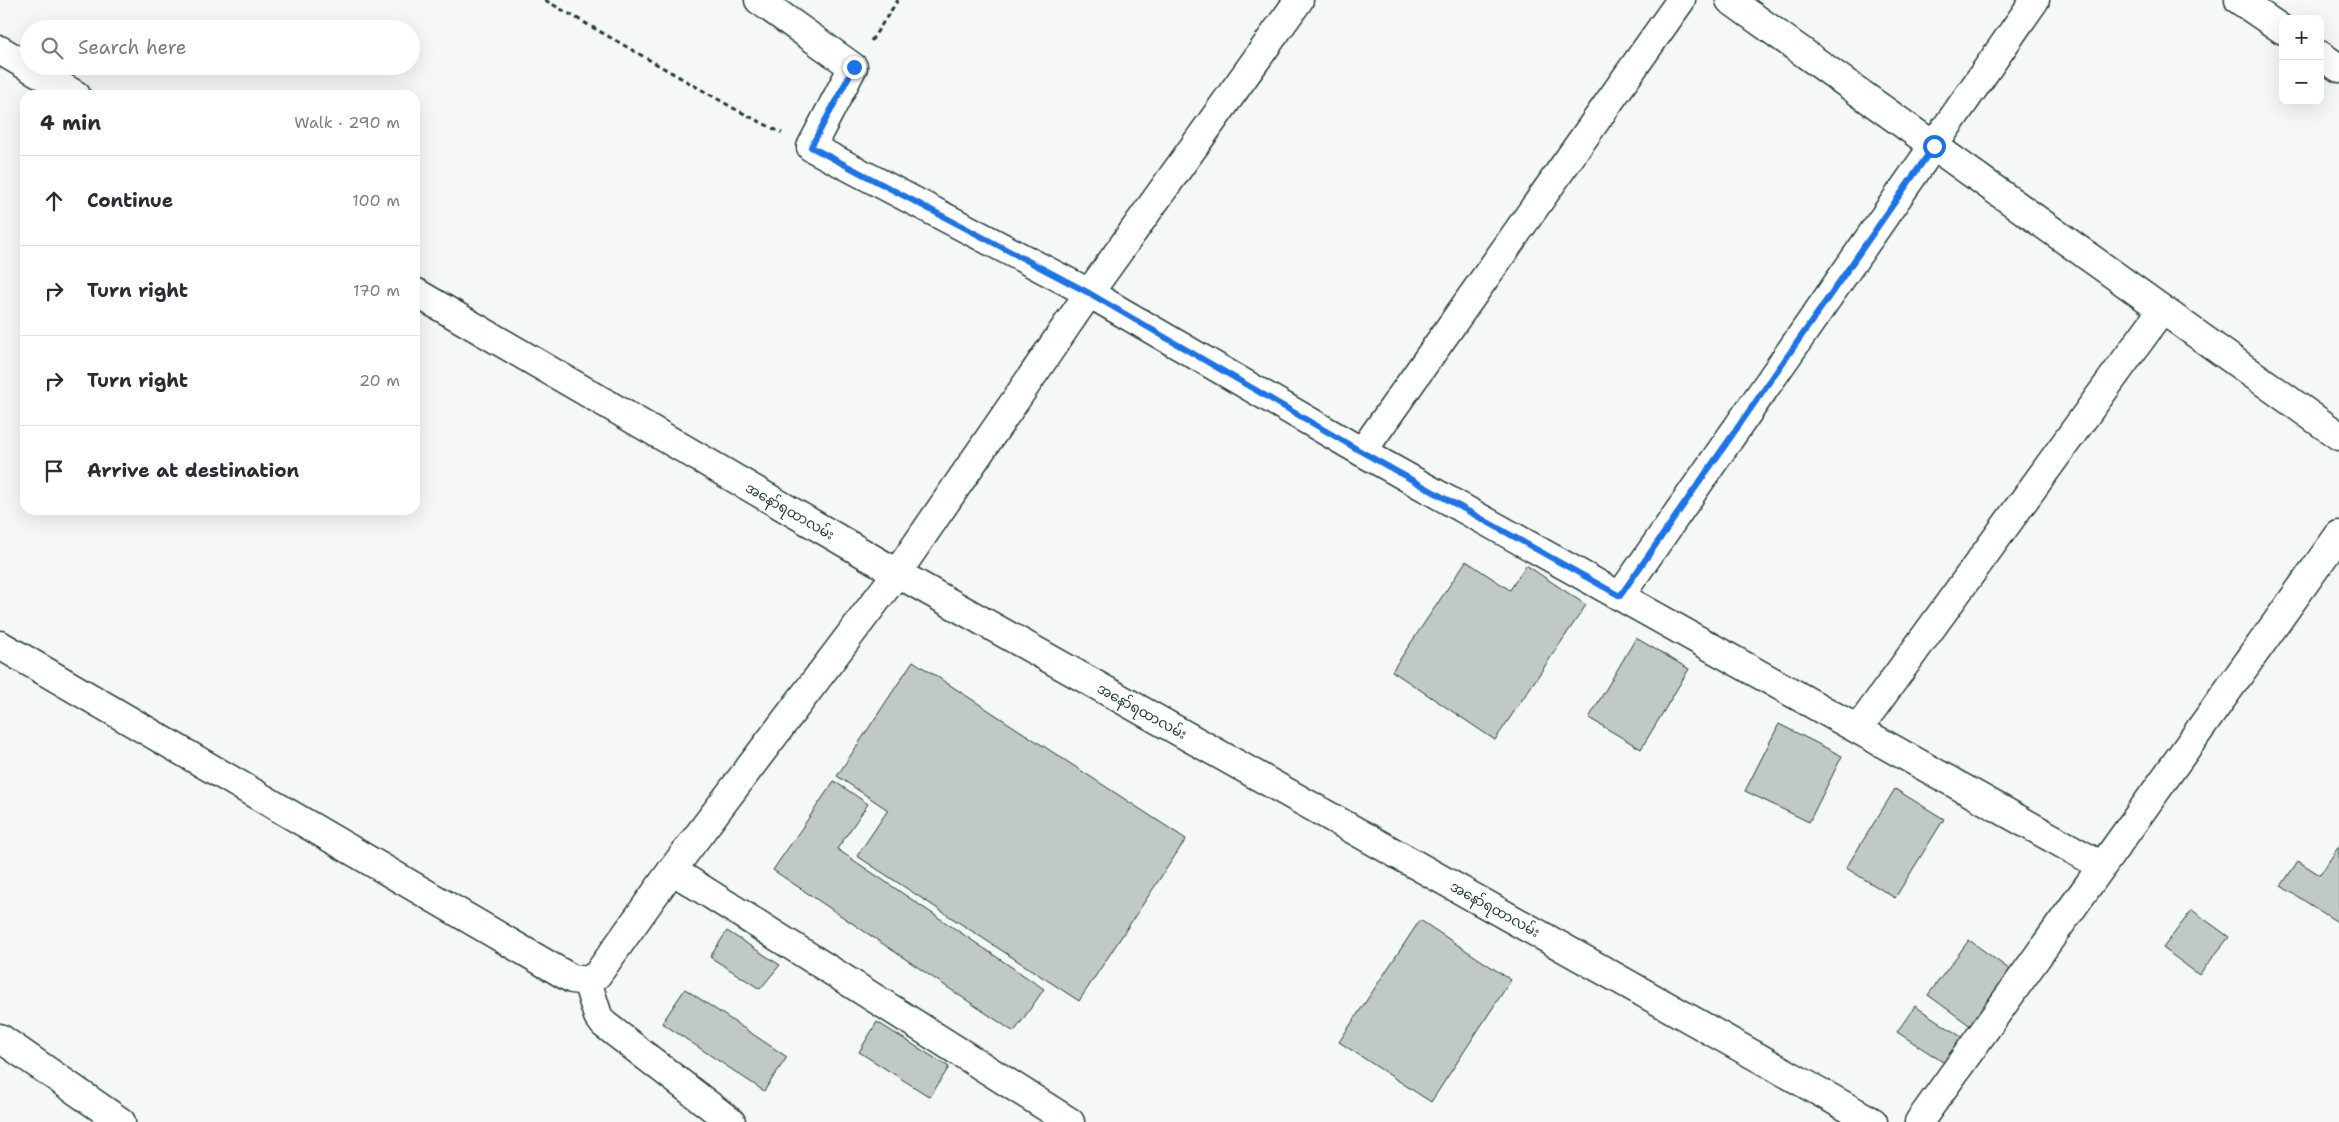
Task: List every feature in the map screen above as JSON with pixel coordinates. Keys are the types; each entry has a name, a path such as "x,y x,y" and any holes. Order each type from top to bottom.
{"street":[{"path":"759,0 854,67 811,147 1089,293 1362,452 2102,866"},
{"path":"0,645 572,980 587,981 597,975 672,870 898,573 1089,293 1299,0"},
{"path":"1362,452 1681,0"},
{"path":"1730,0 2339,436"},
{"path":"1620,596 2035,0"},
{"path":"2239,0 2279,27"},
{"path":"0,50 20,62"},
{"path":"42,75 68,90"},
{"name":"အနော်ရထာလမ်း","path":"420,295 898,573 1872,1122"},
{"path":"1858,729 2162,310"},
{"path":"1919,1122 2339,535"},
{"path":"672,870 1070,1122"},
{"path":"587,981 598,1016 604,1024 731,1122"},
{"path":"0,1038 121,1122"}],"path":[{"path":"545,0 735,109 811,147"},
{"path":"854,67 898,0"}],"building":[{"path":"1466,561 1510,590 1526,565 1586,605 1495,740 1392,671"},
{"path":"1636,638 1689,669 1641,749 1589,718"},
{"path":"913,661 1186,839 1079,1001 857,856 888,810 837,776"},
{"path":"1779,724 1842,756 1809,822 1745,791"},
{"path":"834,781 868,804 837,849 1044,989 1014,1032 773,870"},
{"path":"1895,789 1944,819 1895,898 1846,868"},
{"path":"2339,846 2339,923 2281,886 2298,861 2320,875"},
{"path":"2192,910 2229,937 2199,975 2163,948"},
{"path":"1420,920 1511,980 1431,1102 1339,1042"},
{"path":"727,931 780,965 760,989 710,957"},
{"path":"1969,940 2013,972 1972,1027 1928,995"},
{"path":"685,989 787,1057 764,1091 662,1023"},
{"path":"1915,1006 1963,1038 1946,1064 1897,1032"},
{"path":"877,1022 949,1067 930,1097 859,1052"}],"route":[{"path":"854,67 811,147 1089,293 1362,452 1620,596 1934,146"}]}
